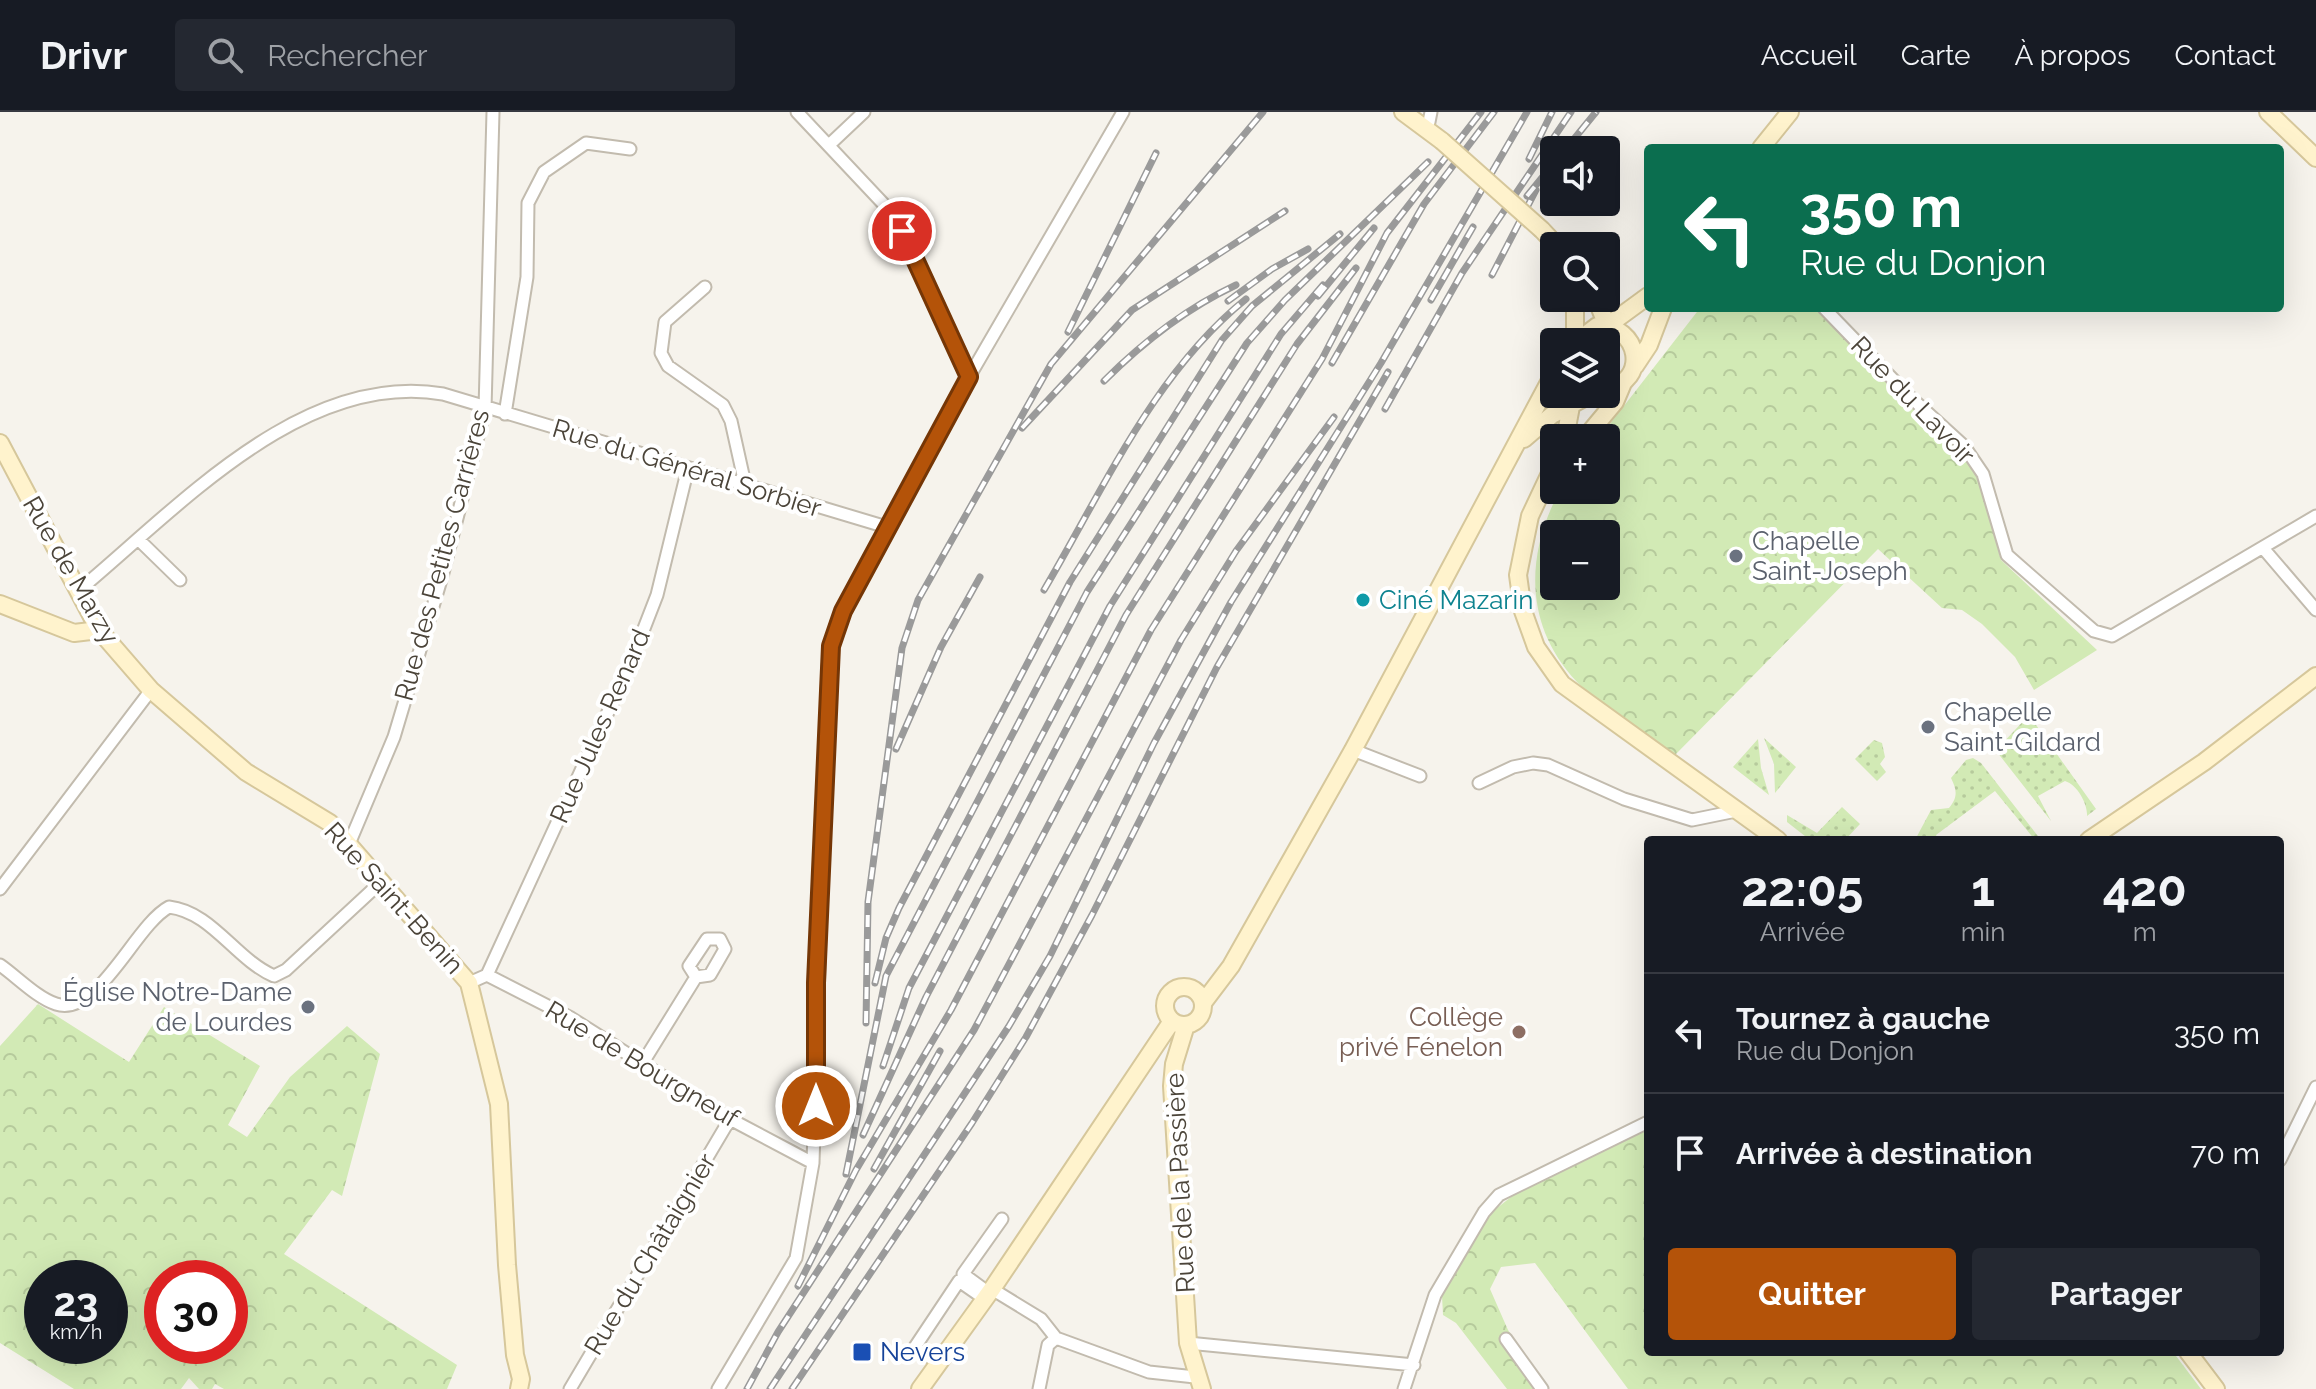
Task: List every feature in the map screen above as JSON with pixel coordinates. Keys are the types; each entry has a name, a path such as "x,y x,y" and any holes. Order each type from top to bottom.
{"main road":[{"path":"1403,112 1442,141 1544,232"},
{"path":"1764,144 1790,112"},
{"path":"2268,112 2316,158"},
{"path":"1426,115 1442,141"},
{"path":"1598,328 1607,326 1644,299"},
{"path":"1602,312 1607,326 1630,339 1635,366"},
{"path":"1597,424 1615,402 1623,383 1649,345 1661,312"},
{"path":"1201,998 1216,988 1353,750 1520,443 1540,397"},
{"path":"1520,443 1561,408"},
{"name":"Rue de Marzy","path":"0,443 99,630 151,690"},
{"path":"1540,496 1530,516 1518,575 1523,611 1536,647 1562,684 1772,836"},
{"path":"0,604 74,633 99,630"},
{"path":"2095,836 2204,762 2316,676"},
{"name":"Rue Saint-Benin","path":"151,690 246,772 330,823 469,983 499,1104 515,1355 525,1386"},
{"path":"1179,1023 1165,1010 1169,994 1182,986 1201,998"},
{"path":"920,1389 1179,1023 1201,1015 1201,998"},
{"name":"Rue de la Passière","path":"1179,1023 1172,1086 1188,1343 1199,1383"},
{"path":"2191,1356 2216,1389"}],"street":[{"name":"Rue des Petites Carrières","path":"349,844 394,737 443,573 485,409 493,112"},
{"path":"797,112 892,213 911,246 969,377"},
{"path":"829,145 864,112"},
{"path":"718,1389 796,1258 813,1163 828,666 843,611 969,377 1123,112"},
{"path":"505,414 527,277 528,203 544,172 586,143 630,149"},
{"path":"705,287 665,322 661,353 668,366 723,405 731,421 743,475 739,485"},
{"name":"Rue du Lavoir","path":"1828,312 1908,395 1964,446 1983,474 2007,555 2094,631 2112,636 2263,548"},
{"name":"Rue du Général Sorbier","path":"78,591 286,424 324,408 410,388 443,394 890,528"},
{"name":"Rue Jules Renard","path":"487,975 631,662 657,595 688,468"},
{"path":"2316,516 2263,548 2316,610"},
{"path":"139,540 180,580"},
{"path":"0,889 151,690"},
{"path":"1353,750 1420,776"},
{"path":"1479,783 1513,767 1533,763 1548,765 1624,799 1692,820 1736,811"},
{"path":"0,965 56,1004 72,1005 95,991 148,923 169,907 185,909 199,918 259,970 274,976 286,970 381,882"},
{"path":"469,983 487,975"},
{"name":"Rue de Bourgneuf","path":"487,975 571,1018 730,1119 813,1163"},
{"path":"642,1064 696,977"},
{"path":"2284,1152 2316,1087"},
{"name":"Rue du Châtaignier","path":"570,1389 730,1119"},
{"path":"1404,1389 1435,1295 1484,1212 1499,1195 1644,1124"},
{"path":"989,1293 963,1274 1002,1219"},
{"path":"938,1363 915,1347 959,1281 1041,1319 1056,1338 1149,1372 1199,1383"},
{"path":"1039,1389 1048,1345 1056,1338"},
{"path":"1506,1339 1542,1389"},
{"path":"1188,1343 1414,1365"}],"green space":[{"path":"1697,312 1821,312 1898,392 1963,450 1978,476 2001,560 2097,650 2034,690 2015,657 1982,624 1962,610 1942,608 1878,549 1675,755 1612,712 1577,682 1547,638 1539,614 1536,565 1540,540 1540,600 1620,600 1620,520 1547,520 1554,504 1620,504 1620,424 1610,424"},
{"path":"2029,715 2096,809 2087,816 2081,796 2065,781 2038,796 2051,821 1990,743 1994,739 2000,746"},
{"path":"1764,738 1796,767 1775,793 1774,764"},
{"path":"1758,739 1761,768 1769,795 1733,767"},
{"path":"1874,740 1882,743 1885,757 1880,764 1886,772 1877,781 1855,759"},
{"path":"1973,758 1981,763 2038,836 2032,836 1995,791 1936,836 1917,836 1931,810 1949,808 1952,804 1956,793 1951,778 1966,760"},
{"path":"1842,807 1860,824 1849,836 1805,836 1787,822 1787,815 1817,833"},
{"path":"38,1004 129,1062 164,1007 260,1066 228,1125 247,1137 290,1077 347,1026 380,1054 342,1196 332,1190 284,1254 457,1365 447,1389 224,1389 215,1384 212,1389 199,1389 189,1378 181,1389 74,1389 34,1364 128,1364 128,1260 24,1260 24,1358 0,1343 0,1046"},
{"path":"1644,1132 1644,1356 2176,1356 2201,1389 1628,1389 1535,1263 1501,1267 1490,1289 1508,1330 1549,1389 1507,1389 1456,1323 1443,1315 1442,1296 1487,1216 1516,1193"}],"railway":[{"path":"866,1023 868,902 902,648 918,600 1051,364 1263,112"},
{"path":"798,1286 856,1170 951,1010 1151,630 1322,359 1387,233 1481,112"},
{"path":"1332,363 1424,204 1494,112"},
{"path":"770,1389 1009,1026 1050,956 1154,743 1231,602 1381,363 1527,112"},
{"path":"1529,159 1552,112"},
{"path":"1385,409 1462,273 1571,112"},
{"path":"1576,136 1596,112"},
{"path":"1068,332 1156,153"},
{"path":"846,1174 886,976 1087,592 1247,343 1285,300 1428,162"},
{"path":"1527,196 1540,180"},
{"path":"1492,275 1536,190"},
{"path":"1022,428 1132,310 1285,211"},
{"path":"1431,300 1473,227"},
{"path":"1318,296 1374,228"},
{"path":"875,983 886,938 899,908 1070,582 1222,340 1252,306 1340,234"},
{"path":"1228,301 1272,269 1308,249"},
{"path":"863,1135 926,997 1126,615 1297,344 1356,268"},
{"path":"1104,381 1166,327 1199,304 1236,285"},
{"path":"883,1066 909,988 1110,606 1281,334 1323,285"},
{"path":"1044,590 1157,397 1213,329 1246,299"},
{"path":"792,1389 972,1123 1026,1037 1092,915 1217,667 1388,372"},
{"path":"747,1389 778,1332 974,1030 1181,640 1236,551 1334,417"},
{"path":"896,749 941,647 980,577"},
{"path":"874,1169 940,1051"}],"place":[{"name":"Chapelle Saint-Joseph","path":"1736,556"},
{"name":"Ciné Mazarin","path":"1363,600"},
{"name":"Chapelle Saint-Gildard","path":"1928,727"},
{"name":"Église Notre-Dame de Lourdes","path":"308,1007"},
{"name":"Collège privé Fénelon","path":"1519,1032"},
{"name":"Nevers","path":"862,1352"}],"route":[{"path":"816,1106 816,983 831,646 843,611 969,377 902,231"}]}
